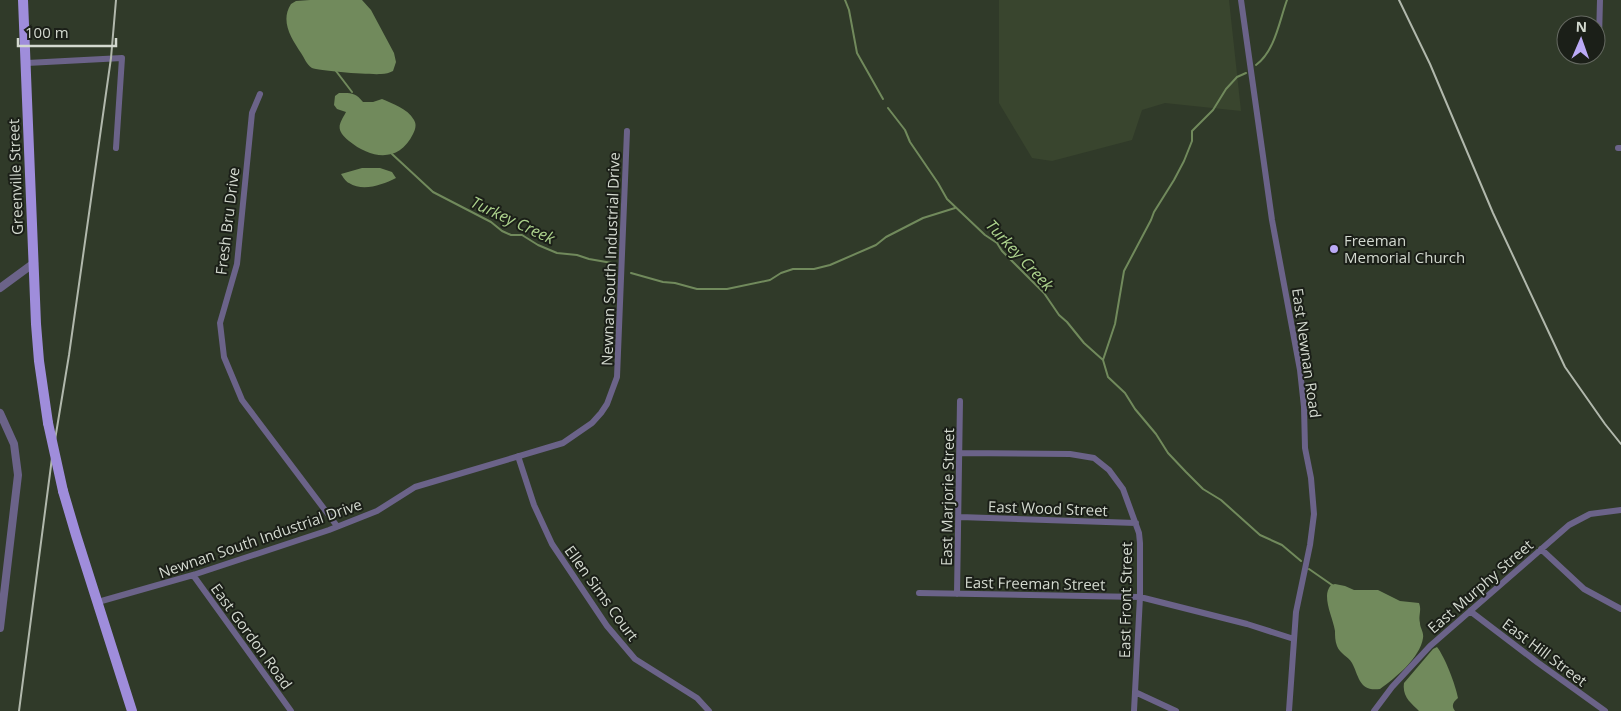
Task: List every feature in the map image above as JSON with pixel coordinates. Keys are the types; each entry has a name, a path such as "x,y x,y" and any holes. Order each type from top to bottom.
{"main road":[{"name":"Greenville Street","path":"23,0 39,361 48,423 76,535 132,711"}],"street":[{"name":"East Newnan Road","path":"1241,0 1272,220 1300,370 1304,400 1305,448 1314,514 1310,545 1296,612 1289,711"},
{"path":"1600,0 1600,15"},
{"path":"26,63 122,58 116,148"},
{"name":"Fresh Bru Drive","path":"260,94 252,113 237,264 220,323 224,357 242,400 337,526"},
{"name":"Newnan South Industrial Drive","path":"98,602 193,575 337,526 377,511 414,487 563,442 592,423 607,404 617,376 627,131"},
{"path":"0,288 34,263"},
{"name":"East Marjorie Street","path":"958,594 960,400"},
{"path":"0,412 14,444 18,475 0,628"},
{"name":"East Front Street","path":"960,453 1070,454 1094,458 1109,470 1123,489 1136,524 1140,544 1140,597 1134,711"},
{"name":"Ellen Sims Court","path":"518,456 534,505 552,544 607,626 636,659 697,698 709,711"},
{"name":"East Murphy Street","path":"1374,711 1392,687 1430,646 1569,525 1590,514 1621,510"},
{"name":"East Wood Street","path":"960,517 1136,524"},
{"path":"1541,549 1584,589 1621,609"},
{"name":"East Gordon Road","path":"193,575 291,711"},
{"name":"East Freeman Street","path":"920,593 1140,597 1247,624 1294,639"},
{"name":"East Hill Street","path":"1470,611 1605,711"},
{"path":"1135,692 1176,711"}],"shaded area":[{"path":"362,0 371,10 394,53 396,62 393,71 384,74 367,74 312,68 291,35 287,23 288,10 291,4 296,1"},
{"path":"999,0 1229,0 1241,111 1165,103 1142,110 1132,140 1052,161 1032,158 999,103"},
{"path":"339,93 358,96 363,102 373,102 382,99 404,109 414,120 414,132 400,150 392,154 384,155 366,152 349,141 340,130 346,112 337,109 334,105 335,96"},
{"path":"362,168 380,168 392,172 396,178 379,185 360,187 348,182 341,174"},
{"path":"1335,584 1354,590 1378,590 1400,601 1419,603 1420,625 1423,636 1421,645 1406,667 1380,689 1364,686 1358,678 1352,663 1337,646 1327,596 1330,586"},
{"path":"1437,647 1447,664 1457,693 1458,698 1453,706 1455,711 1419,711 1404,692 1404,683 1433,649"}],"waterway":[{"path":"845,0 849,10 857,53 883,99"},
{"path":"1256,65 1268,52 1272,44 1287,0"},
{"name":"Turkey Creek","path":"336,71 352,92"},
{"path":"1103,360 1115,324 1124,271 1154,212 1184,161 1192,141 1192,131 1213,110 1226,89 1237,77 1246,73"},
{"name":"Turkey Creek","path":"888,108 905,130 910,142 947,199 985,235 997,243 1002,251 1044,293 1059,315 1084,343 1103,360 1108,377 1125,393 1168,453 1203,489 1221,500 1260,535 1282,545 1301,561"},
{"name":"Turkey Creek","path":"392,154 433,192 491,222 502,231 511,235 522,235 538,245 557,253 577,255 612,263"},
{"name":"Turkey Creek","path":"631,273 697,289 727,289 770,280 781,273 793,269 814,269 830,265 876,245 886,237 923,218 955,208"},
{"name":"Turkey Creek","path":"1309,569 1332,585"}],"railway":[{"path":"19,711 52,458 69,355 111,58 116,0"},
{"path":"1399,0 1430,64 1493,213 1565,367 1621,444"}],"place":[{"name":"Freeman Memorial Church","path":"1334,249"}]}
